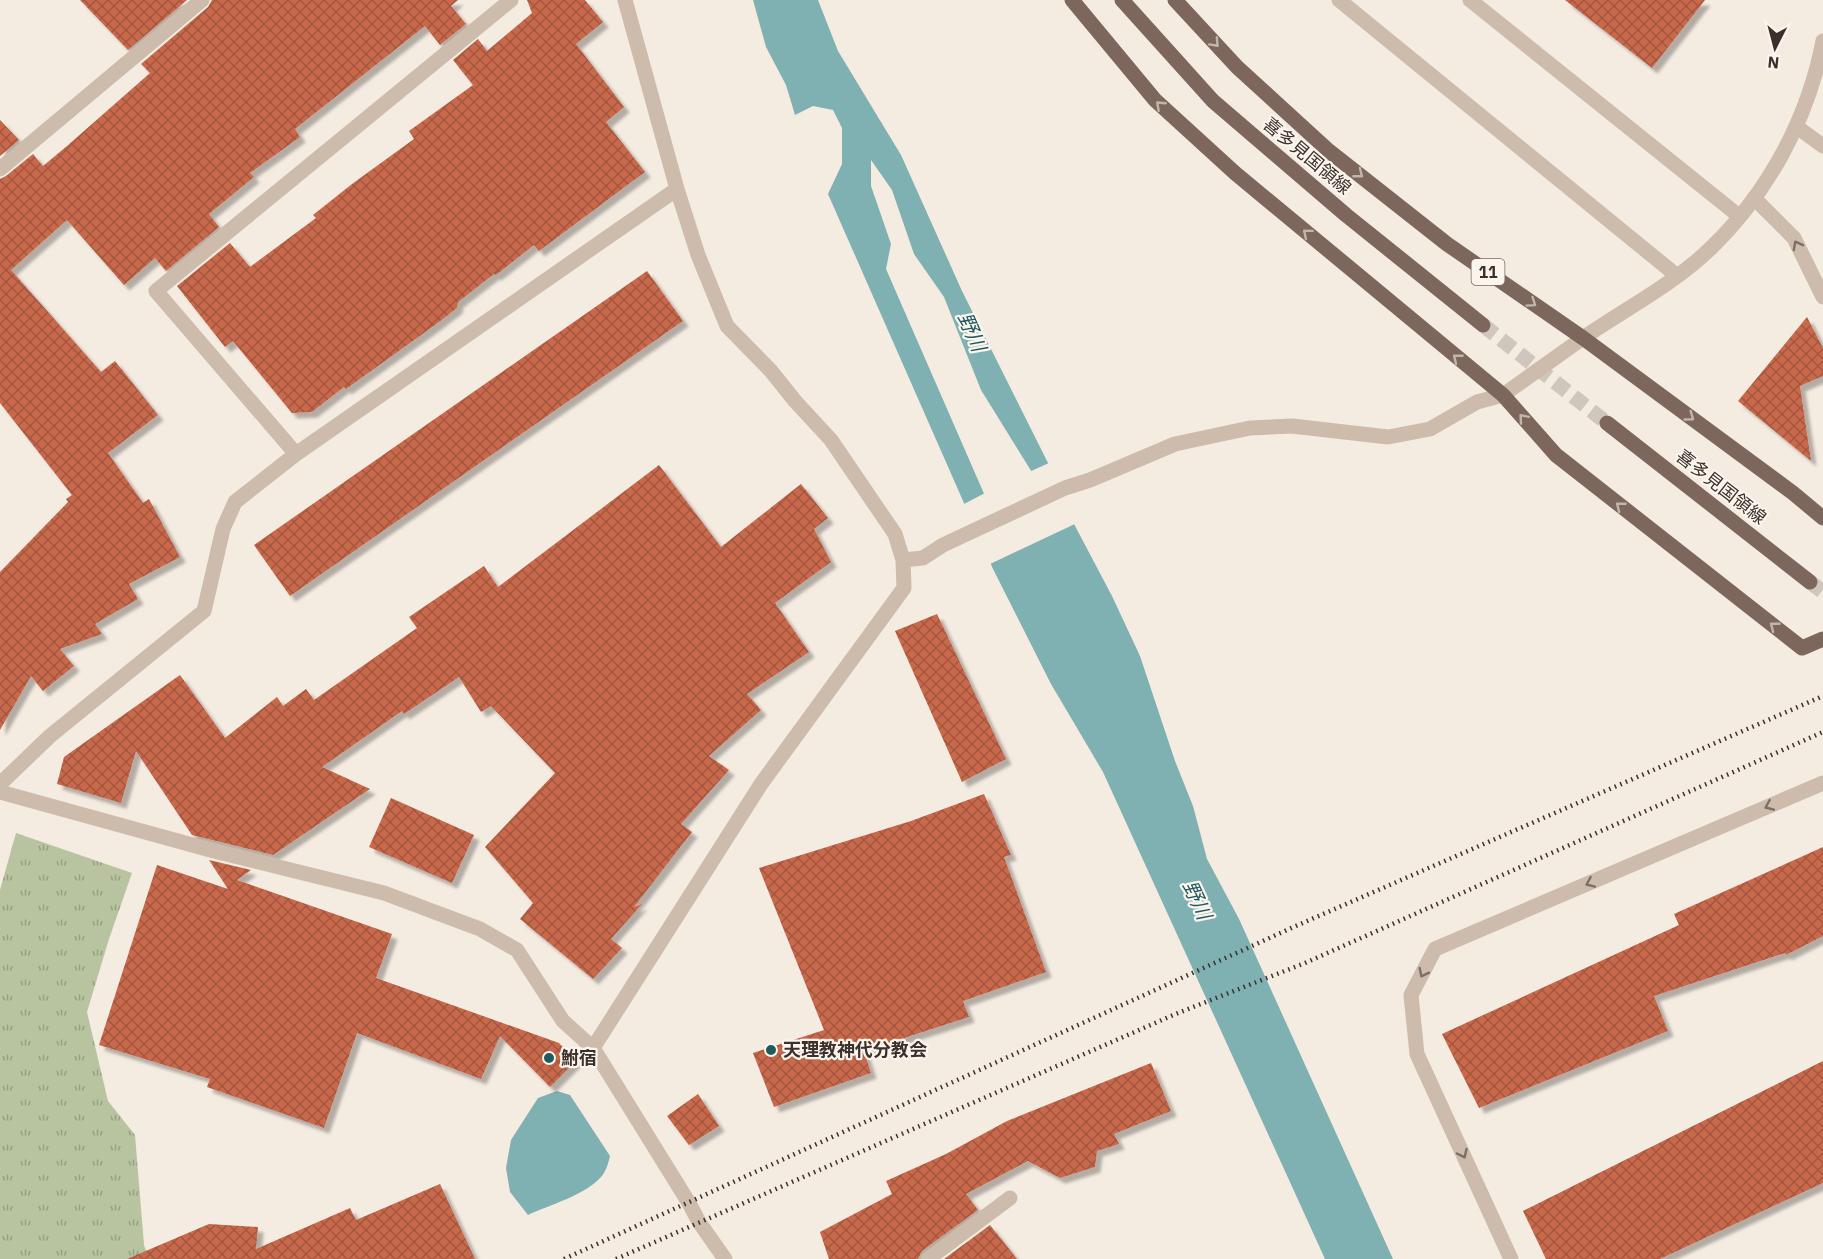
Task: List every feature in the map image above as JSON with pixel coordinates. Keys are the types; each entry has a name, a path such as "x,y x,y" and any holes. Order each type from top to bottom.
{"main road":[{"path":"1072,0 1155,100 1236,173 1503,395 1556,455 1802,648 1823,639"},
{"name":"喜多見国領線","path":"1122,0 1212,101 1483,325"},
{"name":"11","path":"1175,0 1237,68 1329,151 1447,244 1583,338 1793,493 1823,518"},
{"name":"喜多見国領線","path":"1607,423 1810,582"}],"street":[{"path":"0,168 202,0"},
{"path":"296,454 156,291 511,0"},
{"path":"593,1048 761,784 904,588 903,560 895,534 831,440 771,371 727,326 698,255 677,189 625,0"},
{"path":"1339,0 1676,275"},
{"path":"1470,0 1739,216"},
{"path":"903,560 923,558 958,538 1065,488 1090,480 1175,444 1250,428 1292,426 1388,437 1430,429 1477,402 1503,395 1710,249 1754,198 1797,127 1816,76 1823,42"},
{"path":"1797,127 1823,146"},
{"path":"0,784 51,736 204,611 224,529 235,502 296,454 677,189"},
{"path":"1754,198 1794,238 1823,297"},
{"path":"1511,1259 1417,1054 1412,995 1435,949 1823,783"},
{"path":"0,792 214,851 384,893 480,929 517,950 563,1021 593,1048 721,1258"},
{"path":"928,1259 1010,1197"}],"green space":[{"path":"16,833 132,873 87,1012 108,1101 135,1135 144,1245 149,1259 0,1259 0,890"}],"water":[{"name":"野川","path":"753,0 818,0 838,51 901,155 962,291 1055,477 1074,524 1140,656 1175,761 1193,806 1207,859 1239,919 1393,1259 1325,1259 1103,772 1051,684 993,569 828,194 842,164 842,128 833,110 813,106 795,115 786,85 766,47","holes":["871,160 892,190 914,254 944,297 981,390 1043,490 1012,518 992,512 886,269 891,244 871,186"]},
{"path":"557,1091 570,1095 610,1156 608,1165 600,1178 585,1190 528,1215 510,1192 506,1168 511,1140 538,1098"}],"pier":[{"path":"1051,462 1077,523 988,565 962,505 987,492 994,509 1012,515 1032,509 1040,490 1029,472"}],"building":[{"path":"80,0 187,0 128,50"},
{"path":"212,0 458,0 451,6 466,24 440,45 425,26 295,129 300,137 250,173 254,177 209,214 219,227 166,271 155,258 124,285 67,220 11,270 101,372 115,361 158,415 108,453 143,503 149,499 180,557 129,584 138,599 95,624 102,634 60,649 74,666 43,691 31,676 0,730 0,572 68,502 66,499 72,495 0,403 0,179 33,154 43,166 67,146 150,73 141,64 208,7"},
{"path":"527,0 585,0 603,22 576,44 624,107 606,122 645,172 539,251 534,245 496,275 494,274 458,302 457,308 346,389 344,387 312,412 292,413 233,341 225,347 177,286 230,243 250,267 316,218 313,215 352,184 414,139 409,131 473,85 453,60 478,39 487,51 532,13"},
{"path":"1565,0 1705,0 1652,68"},
{"path":"0,120 19,140 0,156"},
{"path":"647,271 683,321 290,596 254,545"},
{"path":"1807,317 1823,348 1823,376 1800,386 1811,461 1738,401"},
{"path":"659,465 721,547 801,484 828,518 814,529 831,562 775,603 809,652 747,694 761,710 709,756 729,770 681,824 692,832 634,907 642,904 611,939 622,948 593,979 520,919 533,903 485,847 555,773 491,706 481,712 459,677 404,714 402,711 322,767 370,789 273,855 192,835 136,751 121,803 57,784 64,757 180,675 225,738 277,697 283,706 306,689 314,700 417,628 409,617 484,566 498,587"},
{"path":"937,614 1006,759 962,782 895,631"},
{"path":"984,794 1011,855 1004,857 1046,972 963,1001 969,1017 864,1051 871,1073 774,1107 753,1053 824,1030 759,868 911,821"},
{"path":"391,798 474,835 452,883 369,847"},
{"path":"1823,847 1823,936 1786,955 1785,953 1654,996 1668,1031 1479,1108 1442,1034 1679,925 1674,914"},
{"path":"209,860 251,870 237,880 392,934 376,978 559,1043 576,1061 550,1087 500,1036 481,1079 357,1033 324,1128 207,1087 210,1079 99,1045 157,865 228,889"},
{"path":"1823,1061 1823,1183 1660,1259 1546,1259 1523,1211"},
{"path":"1151,1063 1171,1111 1114,1134 1119,1144 1097,1151 1095,1167 1060,1178 1028,1161 966,1194 978,1210 922,1251 918,1259 829,1259 820,1232 892,1194 886,1181 946,1154 1007,1121"},
{"path":"698,1094 719,1126 689,1145 667,1116"},
{"path":"440,1184 475,1259 127,1259 209,1224 258,1227 256,1249 350,1208 356,1220"},
{"path":"990,1225 1017,1259 944,1259"}],"tunnel":[{"path":"1483,325 1607,423"},
{"path":"1810,582 1823,592"}],"railway":[{"path":"564,1259 1298,925 1823,696"},
{"path":"616,1259 1178,1013 1305,963 1823,732"}],"place":[{"name":"天理教神代分教会","path":"771,1050"},
{"name":"鮒宿","path":"549,1058"}]}
